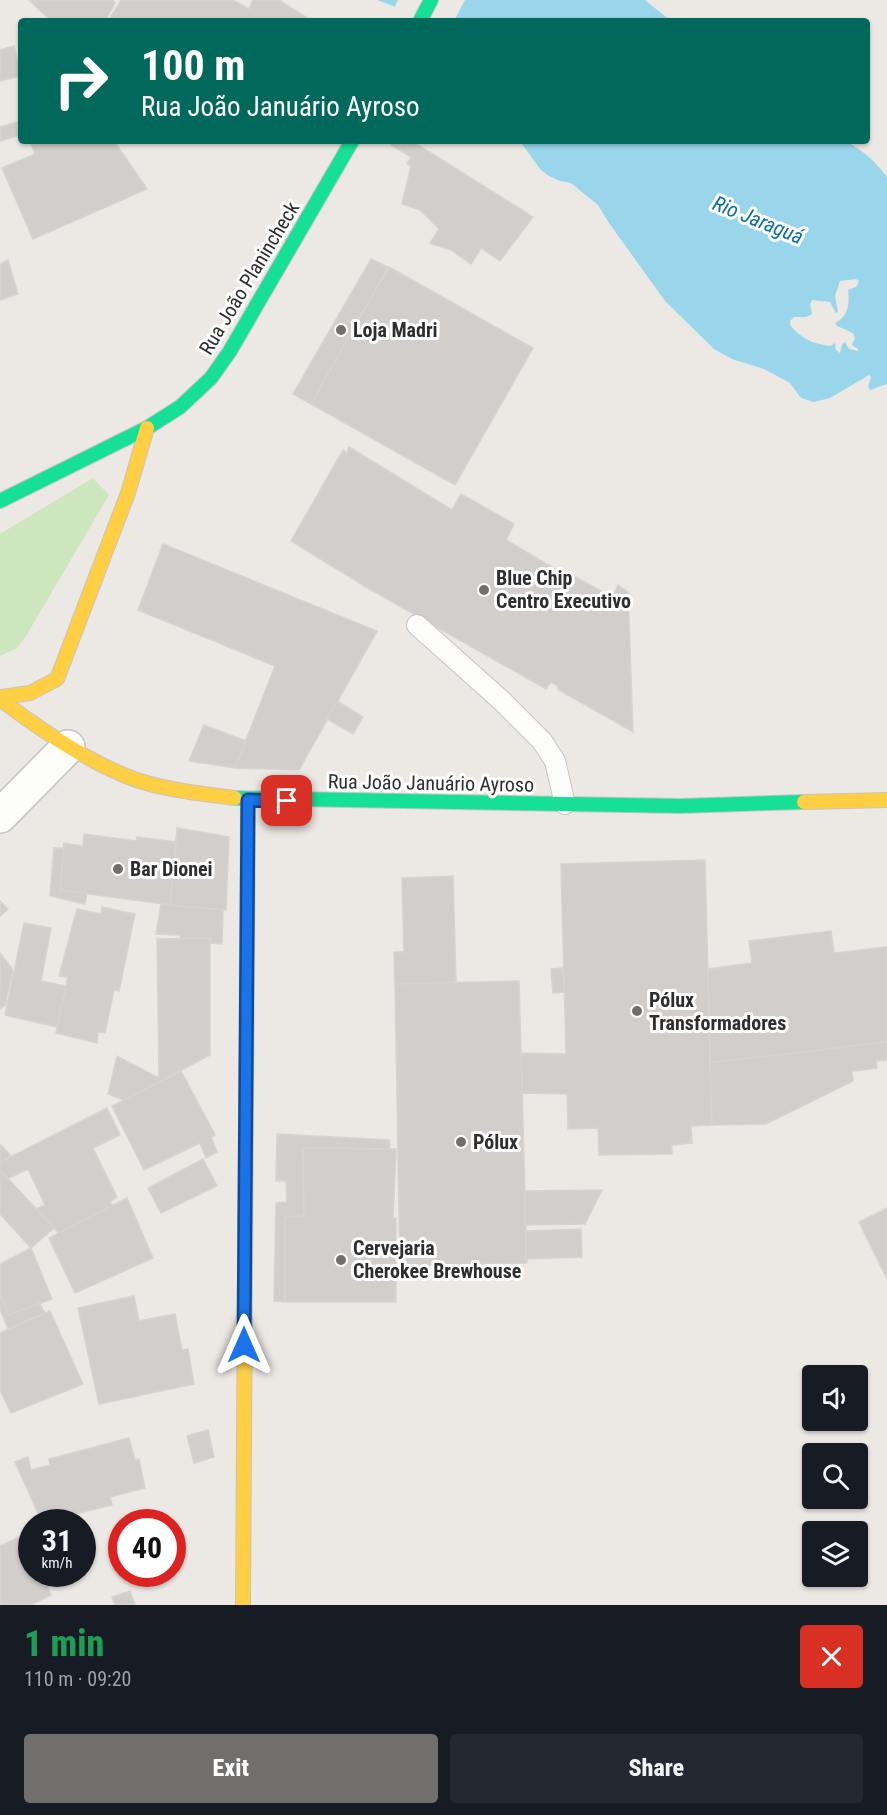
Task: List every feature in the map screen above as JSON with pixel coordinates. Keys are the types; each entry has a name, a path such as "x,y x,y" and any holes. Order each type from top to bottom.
{"main road":[{"path":"422,18 431,0"},
{"name":"Rua João Planincheck","path":"0,501 147,428 180,407 211,378 230,351 350,144"},
{"path":"0,698 31,695 57,679 128,493 147,428"},
{"name":"Rua João Januário Ayroso","path":"0,698 40,730 127,777 186,792 248,800 692,806 887,800"},
{"path":"243,1605 248,800"}],"street":[{"path":"0,816 68,747"}],"lane":[{"path":"417,625 502,701 542,741 555,761 565,804"}],"green space":[{"path":"93,478 109,495 26,636 17,648 0,656 0,534"}],"water":[{"path":"377,0 645,0 667,18 416,18 404,10"},
{"name":"Rio Jaraguá","path":"522,144 850,144 857,148 887,177 887,384 870,390 868,387 871,377 869,375 830,398 814,402 801,398 790,383 764,369 732,359 714,349 665,301 598,205 571,183 549,176 540,169","holes":["856,279 859,281 856,287 848,290 847,310 843,317 835,323 853,333 855,338 852,345 858,351 849,349 845,342 842,344 840,353 836,350 835,343 830,346 818,344 803,337 790,325 794,317 806,317 812,314 810,304 812,300 830,302 836,313 838,312 835,296 840,281"]}],"pier":[{"path":"398,0 465,0 456,18 410,18 393,10"}],"building":[{"path":"29,0 113,0 115,3 107,18 48,18"},
{"path":"121,0 233,0 249,9 253,0 279,0 307,18 110,18"},
{"path":"14,46 18,77 0,81 0,50"},
{"path":"17,122 18,136 0,141 0,127"},
{"path":"31,144 116,144 147,189 33,239 2,168 35,154"},
{"path":"417,144 533,217 500,261 481,248 471,264 451,250 430,243 439,229 420,210 402,204 411,166 407,164 411,157 391,145"},
{"name":"Loja Madri","path":"371,259 388,267 311,404 293,394"},
{"path":"8,260 18,294 0,300 0,264"},
{"path":"389,267 533,348 455,485 311,404"},
{"name":"Blue Chip Centro Executivo","path":"349,447 452,510 461,494 514,524 506,540 560,572 561,569 612,597 618,585 628,592 633,732 557,689 558,686 551,682 546,689 366,587 291,541 343,450 347,453"},
{"path":"163,544 377,631 299,770 235,768 275,666 138,610"},
{"path":"337,701 363,717 353,734 327,719"},
{"path":"204,725 246,741 235,768 189,761"},
{"path":"177,828 229,837 226,910 170,905"},
{"name":"Bar Dionei","path":"84,834 136,841 137,837 176,842 170,905 60,890 64,843 83,846"},
{"path":"54,848 64,848 60,890 87,893 85,904 50,896"},
{"name":"Pólux Transformadores","path":"705,860 712,1125 691,1126 692,1143 672,1145 672,1154 599,1155 598,1128 568,1129 567,1094 522,1093 521,1053 566,1054 561,864"},
{"path":"453,876 456,982 395,984 394,952 404,952 402,878"},
{"path":"0,901 8,909 0,916"},
{"path":"161,904 223,910 222,944 210,943 210,938 181,939 180,935 156,934"},
{"path":"102,907 135,914 119,991 114,990 105,1033 98,1032 97,1043 56,1033 68,977 59,976 77,909 101,914"},
{"path":"24,923 51,928 41,981 66,986 57,1027 5,1015"},
{"name":"Pólux Transformadores","path":"831,931 834,953 887,947 887,1042 710,1063 708,969 752,963 749,941"},
{"path":"210,938 210,1055 124,1100 108,1094 117,1056 159,1078 157,939"},
{"path":"0,953 13,970 5,1005 0,1009"},
{"path":"563,968 564,992 553,993 551,969"},
{"name":"Pólux","path":"519,981 527,1263 400,1266 395,984"},
{"name":"Pólux Transformadores","path":"887,1042 887,1060 876,1061 877,1068 852,1071 853,1081 766,1124 712,1125 710,1063"},
{"path":"181,1071 215,1135 211,1137 217,1152 206,1158 200,1143 144,1170 112,1106"},
{"path":"107,1108 120,1135 93,1148 117,1197 110,1202 113,1206 59,1233 36,1209 45,1205 28,1169 7,1179 0,1170 0,1162"},
{"path":"277,1134 390,1140 389,1149 303,1148 304,1216 285,1217 285,1302 274,1301 276,1203 287,1202 286,1181 276,1181"},
{"path":"0,1144 11,1156 0,1162"},
{"name":"Cervejaria Cherokee Brewhouse","path":"303,1148 396,1149 393,1218 396,1218 396,1302 285,1302 285,1217 304,1216"},
{"path":"203,1159 217,1186 161,1213 148,1188"},
{"path":"0,1170 54,1228 31,1248 0,1214"},
{"path":"602,1190 585,1224 525,1225 525,1191"},
{"path":"127,1198 153,1258 75,1293 49,1238"},
{"path":"887,1208 887,1279 859,1222"},
{"path":"581,1229 582,1257 526,1259 526,1231"},
{"path":"31,1248 52,1299 9,1315 0,1294 0,1264"},
{"path":"0,1294 9,1315 39,1303 45,1313 8,1329 0,1309"},
{"path":"134,1296 139,1321 175,1314 182,1350 188,1349 194,1384 99,1404 78,1308"},
{"path":"50,1311 83,1384 11,1413 0,1390 0,1333"},
{"path":"208,1430 214,1457 194,1463 187,1436"},
{"path":"129,1438 135,1460 139,1459 145,1488 110,1497 112,1505 96,1509 36,1509 15,1462 28,1457 31,1470 50,1465 49,1459"},
{"path":"18,1538 18,1587 48,1587 51,1595 31,1605 0,1605 0,1546"},
{"path":"130,1591 135,1605 115,1605 112,1597"}],"traffic: fast":[{"path":"422,18 431,0"},
{"path":"0,501 147,428 180,407 211,378 230,351 350,144"},
{"path":"235,798 680,806 804,802"},
{"path":"246,1113 248,800"}],"traffic: slow":[{"path":"0,697 30,693 57,679 128,493 147,428"},
{"path":"0,699 60,742 126,776 165,788 235,798"},
{"path":"804,802 887,800"},
{"path":"243,1605 246,1113"}],"place":[{"name":"Loja Madri","path":"341,330"},
{"name":"Blue Chip Centro Executivo","path":"484,590"},
{"name":"Bar Dionei","path":"118,869"},
{"name":"Pólux Transformadores","path":"637,1011"},
{"name":"Pólux","path":"461,1142"},
{"name":"Cervejaria Cherokee Brewhouse","path":"341,1260"}],"route":[{"path":"244,1345 248,800 287,801"}]}
